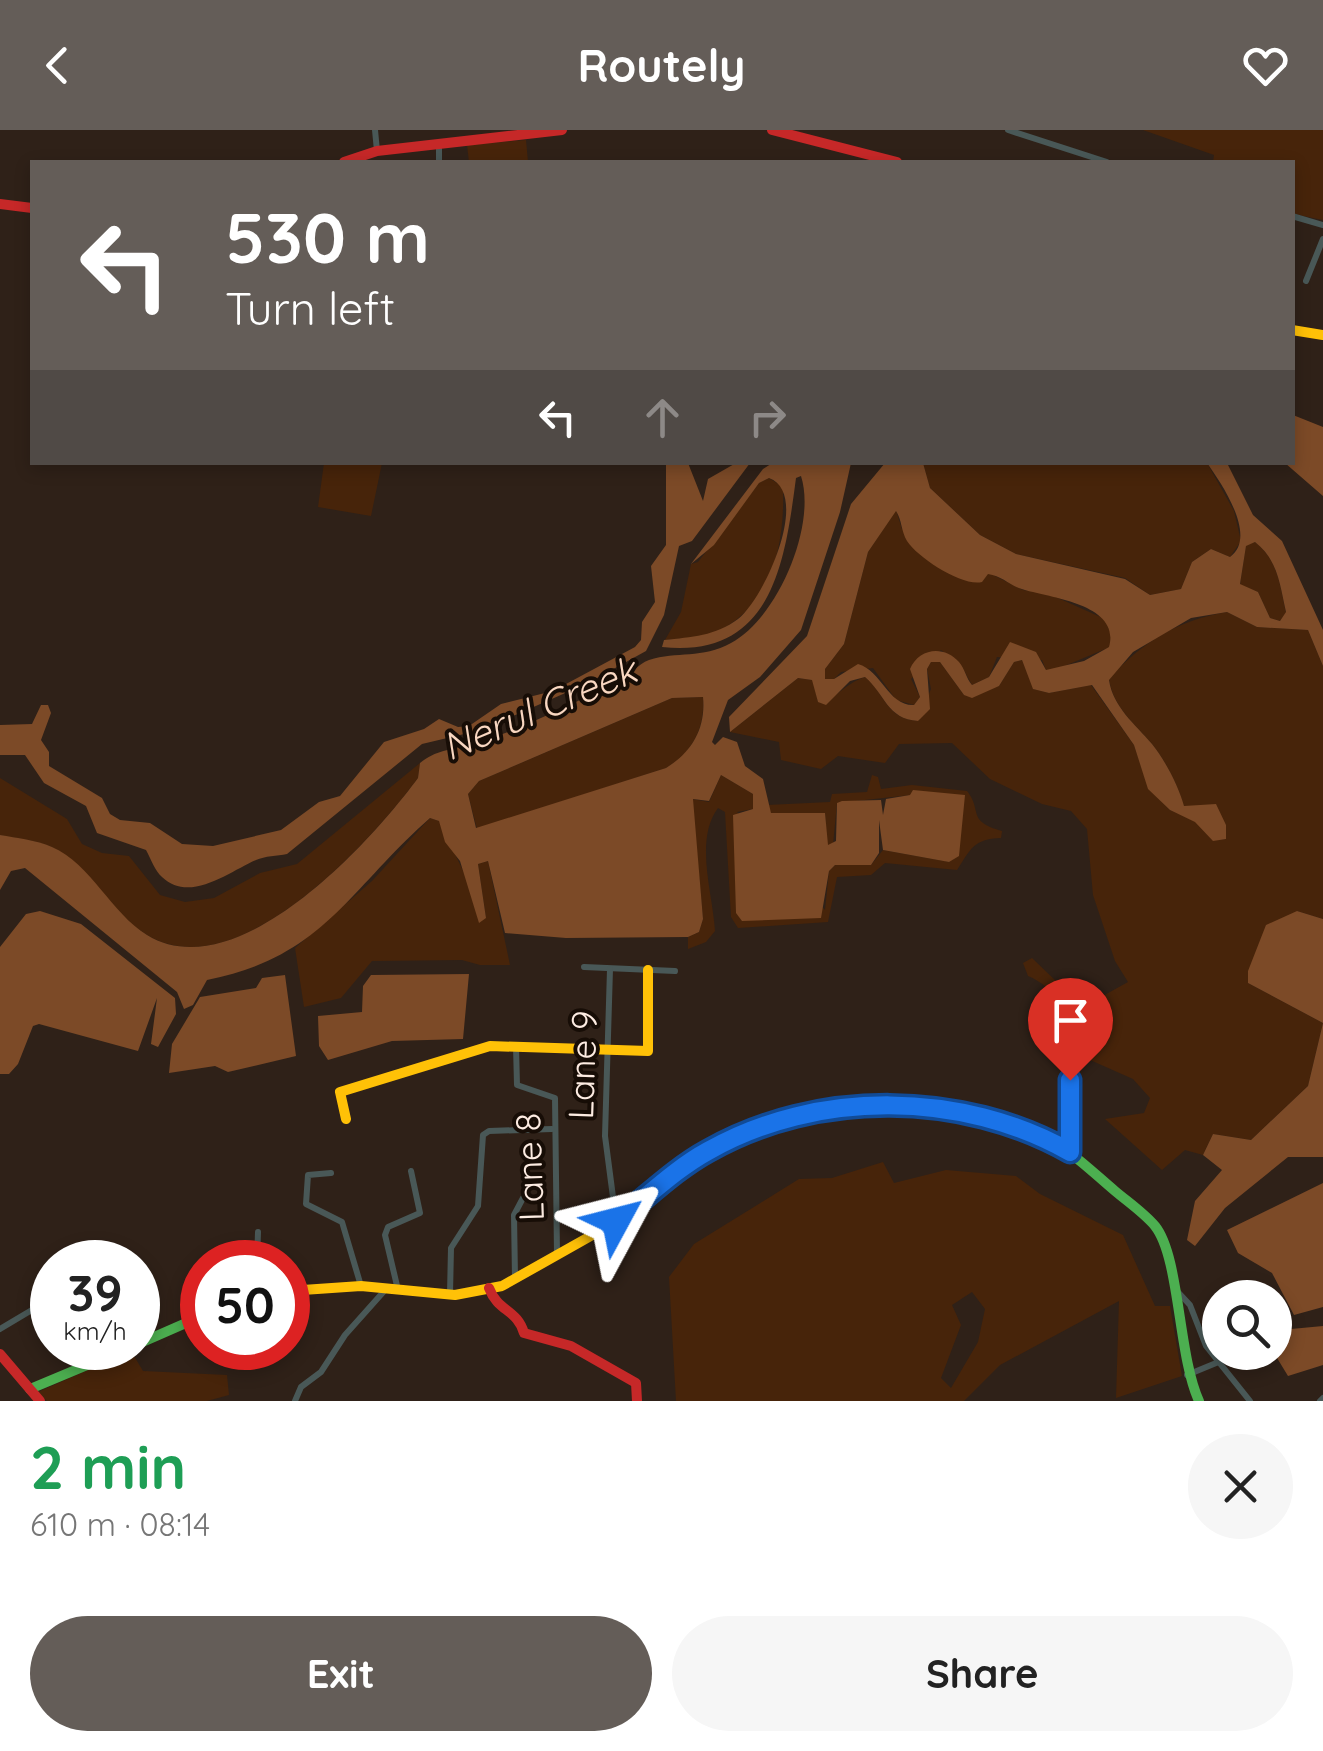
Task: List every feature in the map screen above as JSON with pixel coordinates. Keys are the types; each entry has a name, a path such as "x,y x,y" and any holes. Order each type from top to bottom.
{"main road":[{"path":"351,160 440,142 562,130"},
{"path":"772,130 890,160"},
{"path":"0,204 30,208"},
{"path":"1295,331 1323,336"},
{"path":"346,1120 340,1092 468,1050 516,1044 649,1050 648,970"},
{"path":"310,1289 361,1286 450,1294 489,1288 515,1278 616,1221 706,1152 756,1129 874,1106 950,1107 1035,1132 1070,1152 1157,1228 1176,1290 1187,1375 1199,1401"},
{"path":"489,1288 495,1304 521,1321 524,1333 536,1341 568,1344 617,1376 636,1382 638,1401"},
{"path":"0,1354 40,1401"},
{"path":"30,1389 75,1370"}],"street":[{"path":"374,130 377,152"},
{"path":"1008,130 1093,160"},
{"path":"439,160 440,142"},
{"path":"1295,217 1323,225"},
{"path":"1306,281 1323,239"},
{"path":"584,967 675,971"},
{"name":"Lane 9","path":"610,969 604,1136 616,1221"},
{"name":"Lane 8","path":"516,1044 516,1084 555,1098 552,1129 557,1255"},
{"path":"1070,1080 1070,1152"},
{"path":"450,1294 451,1248 478,1206 483,1135 489,1131 552,1129"},
{"path":"294,1401 301,1387 321,1372 345,1335 392,1289 385,1235 388,1227 420,1213 411,1170"},
{"path":"332,1172 308,1175 306,1204 342,1222 361,1286"},
{"path":"515,1278 514,1215 524,1198"},
{"path":"258,1232 258,1240"},
{"path":"1176,1290 1190,1305 1202,1336"},
{"path":"0,1329 30,1311"},
{"path":"1187,1375 1202,1369"},
{"path":"1227,1370 1250,1401"}],"shaded area":[{"path":"1143,130 1323,130 1323,220 1295,214 1295,160 1213,160 1214,155"},
{"path":"526,140 528,160 469,160 467,145"},
{"path":"1295,416 1323,427 1323,496 1287,465 1295,465"},
{"path":"324,465 382,465 371,516 318,507"},
{"path":"666,465 689,465 703,501 708,479 732,465 749,465 692,541 679,546 664,615 646,651 588,683 481,730 422,744 287,854 260,859 210,883 185,887 173,884 155,868 146,850 97,833 86,806 44,783 25,755 0,755 0,725 32,724 41,705 48,705 51,713 41,740 49,752 49,766 102,798 110,814 120,820 150,823 182,844 213,846 281,830 319,802 340,796 384,742 424,729 439,719 458,727 469,726 501,704 553,691 635,647 641,640 642,622 655,602 651,566 666,545"},
{"path":"769,465 851,465 840,512 801,630 760,677 728,700 712,742 715,745 723,737 737,742 745,766 763,779 771,813 825,813 828,845 836,841 837,803 842,801 881,800 883,815 886,799 910,795 913,790 965,795 959,856 949,862 883,850 879,820 879,853 871,865 835,865 829,871 821,918 742,921 736,913 733,815 753,809 753,794 721,775 709,801 693,799 703,919 699,932 688,937 566,938 505,933 488,861 478,864 486,918 479,923 460,861 445,842 439,821 430,818 308,937 280,955 207,980 193,1005 184,1009 177,992 25,868 11,871 0,890 0,835 40,843 66,855 147,935 183,947 221,943 260,926 299,901 368,837 418,778 420,763 426,759 545,716 618,682 649,660 710,651 748,631 778,593 798,544 803,520 801,476 796,478 778,571 750,621 728,637 699,647 662,647 664,640 721,629 749,608 779,547 786,504 781,488 769,478 759,483 714,545 691,564","holes":["703,697 702,719 683,755 666,768 476,828 468,794 479,781 672,698"]},
{"path":"883,465 924,465 930,488 980,535 1016,554 1125,579 1150,595 1181,589 1192,562 1211,549 1230,557 1238,548 1235,510 1208,465 1228,465 1253,515 1282,541 1323,630 1323,666 1308,630 1257,627 1227,612 1191,618 1133,652 1109,680 1120,707 1167,766 1184,806 1216,804 1226,825 1226,839 1213,841 1195,822 1170,810 1148,789 1134,745 1092,685 1049,693 1033,689 1022,660 1014,662 999,686 972,698 964,695 940,662 931,662 927,669 930,709 918,721 899,716 865,677 850,681 826,705 818,702 812,680 798,678 730,732 729,717 807,636 851,504","holes":["896,511 913,548 953,576 982,582 988,574 993,575 1020,589 1067,600 1095,613 1110,633 1109,647 1084,661 1046,670 1036,652 1010,642 989,677 972,685 953,657 932,651 919,657 910,669 920,697 914,705 898,700 858,664 834,679 825,679 825,669 844,644 868,552","1255,542 1277,574 1286,612 1280,621 1270,618 1258,592 1240,584 1246,546"]},
{"path":"924,465 1208,465 1234,511 1241,541 1230,557 1211,549 1192,562 1181,589 1150,595 1125,578 1016,554 980,535 930,488"},
{"path":"769,478 783,487 783,509 777,553 761,592 732,623 712,634 665,640 681,612 691,564 698,562 759,483"},
{"path":"896,510 902,529 1023,590 1049,594 1105,619 1112,637 1110,647 1055,670 1046,670 1042,660 997,657 989,677 972,685 962,667 941,650 911,679 920,697 914,705 896,700 873,668 841,672 834,679 824,680 825,669 844,644 868,552"},
{"path":"1255,542 1269,557 1277,574 1286,613 1280,621 1270,618 1258,592 1240,585 1246,545"},
{"path":"1227,612 1257,627 1308,630 1323,666 1323,919 1297,911 1248,983 1323,1023 1308,1086 1251,1140 1213,1134 1203,1155 1185,1150 1162,1170 1105,1119 1144,1113 1150,1098 1133,1079 1072,1052 1060,1007 1049,989 1028,976 1023,963 1032,958 1083,1007 1128,982 1115,961 1093,895 1087,829 1071,811 1042,804 990,779 952,743 899,744 885,763 838,756 821,769 781,760 779,742 730,732 798,678 813,680 818,702 865,677 899,716 918,721 931,689 927,669 931,662 940,662 964,695 999,686 1014,662 1022,660 1034,689 1049,693 1091,685 1134,745 1149,789 1170,810 1195,821 1213,840 1226,839 1226,825 1184,807 1167,766 1120,707 1109,679 1134,654 1162,635"},
{"path":"703,697 702,719 695,738 683,755 666,768 477,829 468,794 479,781 672,698"},
{"path":"420,763 418,778 397,805 336,870 299,901 260,926 221,943 183,947 147,935 59,851 38,842 0,835 0,778 67,819 82,844 102,853 129,856 160,895 185,902 214,898 260,873 297,864"},
{"path":"721,775 753,794 753,809 737,812 825,910 829,871 835,865 871,865 883,850 950,862 911,795 837,803 833,845 827,845 825,813 771,813 767,805 830,802 832,794 867,792 872,775 878,777 881,789 912,785 967,791 979,819 1002,831 1001,838 978,843 957,870 885,863 871,875 837,877 828,922 738,928 731,917 725,812 718,808 711,821 706,851 715,931 706,942 688,949 688,937 699,932 703,919 692,799 709,802"},
{"path":"430,818 439,821 486,918 478,864 488,861 510,965 480,965 462,960 372,961 341,998 304,1007 295,948 372,881"},
{"path":"40,911 81,924 175,998 176,1014 158,1047 151,1044 157,998 138,1051 39,1024 33,1026 18,1064 9,1074 0,1074 0,947 26,914"},
{"path":"1297,911 1323,919 1323,1023 1248,983 1248,971 1266,925"},
{"path":"469,974 463,1039 392,1041 328,1060 319,1046 318,1016 362,1012 363,986 371,975"},
{"path":"285,975 296,1056 228,1072 215,1066 169,1073 172,1044 200,997 256,988 262,978"},
{"path":"1323,1023 1323,1157 1288,1157 1225,1208 1195,1246 1187,1240 1195,1201 1222,1170 1203,1155 1213,1134 1251,1140 1308,1086"},
{"path":"883,1162 894,1183 946,1170 1016,1176 1040,1194 1123,1235 1155,1306 1170,1306 1182,1376 1116,1398 1119,1301 1000,1365 964,1401 676,1401 669,1277 694,1244 799,1179 832,1178","holes":["972,1292 985,1309 978,1342 951,1388 941,1378 961,1325 952,1305"]},
{"path":"1323,1183 1323,1307 1294,1315 1292,1280 1276,1280 1272,1273 1238,1253 1227,1230"},
{"path":"1323,1326 1323,1365 1288,1376 1284,1370 1292,1370 1292,1329"},
{"path":"88,1370 142,1370 227,1375 229,1395 207,1401 47,1401 38,1392"}],"traffic: fast":[{"path":"670,1180 709,1154 752,1134 799,1118 847,1109 896,1105 944,1108 992,1117 1036,1133 1078,1159 1155,1226 1169,1260 1199,1401"},
{"path":"160,1334 180,1326"},
{"path":"30,1389 75,1370"}],"traffic: slow":[{"path":"1295,330 1323,335"},
{"path":"346,1119 340,1092 490,1046 648,1051 648,970"},
{"path":"310,1289 361,1286 455,1295 502,1286 612,1224 670,1180"}],"traffic: jam":[{"path":"350,160 377,151 562,130"},
{"path":"772,130 889,160"},
{"path":"0,204 30,208"},
{"path":"489,1288 497,1302 517,1319 524,1333 571,1346 636,1383 637,1401"},
{"path":"0,1354 40,1401"}],"route":[{"path":"616,1221 706,1152 756,1129 874,1106 950,1107 1035,1132 1070,1152 1070,1080"}],"water label":[{"name":"Nerul Creek","path":"539,708"}]}
